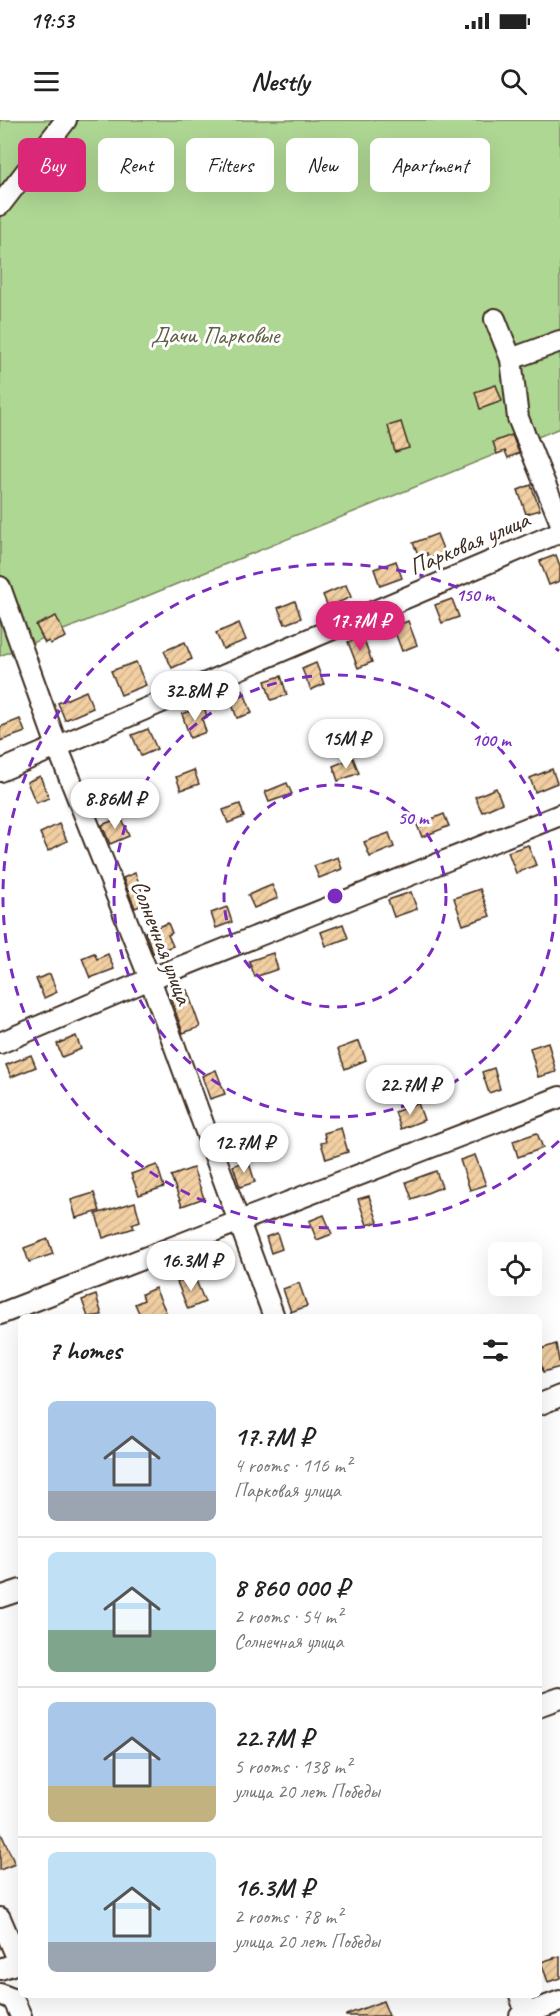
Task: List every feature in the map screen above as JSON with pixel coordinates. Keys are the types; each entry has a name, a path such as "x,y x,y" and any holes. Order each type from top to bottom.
{"street":[{"path":"0,205 66,120"},
{"path":"495,319 511,359 518,418 560,521"},
{"path":"511,359 560,341"},
{"name":"Парковая улица","path":"0,771 560,532"},
{"name":"Солнечная улица","path":"0,587 57,746 150,980 273,1314"},
{"path":"0,1043 560,815"},
{"path":"0,1314 560,1097"},
{"path":"542,1403 560,1396"},
{"path":"0,1597 18,1591"},
{"path":"542,1705 560,1698"},
{"path":"0,1918 18,1958"},
{"path":"0,1969 18,1963"},
{"path":"0,1994 13,1999 21,2016"},
{"path":"522,2008 560,2001"}],"green space":[{"name":"Дачи Парковые","path":"0,120 560,120 560,428 0,656"}],"building":[{"path":"496,385 502,401 480,409 475,392"},
{"path":"401,422 409,448 395,452 388,426"},
{"path":"512,435 519,453 508,458 505,451 497,454 493,442"},
{"path":"531,485 540,510 526,514 518,490"},
{"path":"437,534 445,554 429,559 427,553 419,556 413,543"},
{"path":"556,555 560,566 560,581 549,585 540,561"},
{"path":"396,561 402,578 380,586 374,569"},
{"path":"346,585 351,597 328,607 323,595"},
{"path":"452,599 459,617 442,623 435,605"},
{"path":"295,601 301,618 285,624 278,608"},
{"path":"56,616 66,637 50,644 49,641 45,643 36,625"},
{"path":"408,621 417,645 402,651 393,627"},
{"path":"239,623 246,640 223,649 216,633"},
{"path":"363,637 372,662 358,668 348,642"},
{"path":"185,642 192,659 172,668 164,651"},
{"path":"136,662 146,685 121,695 111,671"},
{"path":"316,663 324,684 311,690 302,669"},
{"path":"281,676 287,695 271,700 265,681"},
{"path":"243,690 252,713 237,718 229,696"},
{"path":"86,691 93,708 65,720 58,703"},
{"path":"204,706 207,717 202,719 206,732 190,738 182,714"},
{"path":"20,719 25,732 0,741 0,727"},
{"path":"148,729 157,749 141,756 132,735"},
{"path":"353,758 359,773 338,781 333,766"},
{"path":"552,769 557,783 535,792 530,778"},
{"path":"194,770 199,784 181,790 176,777"},
{"path":"40,776 49,798 36,803 27,782"},
{"path":"287,783 292,794 269,802 265,792"},
{"path":"496,788 502,803 482,812 475,797"},
{"path":"240,804 244,817 228,823 223,810"},
{"path":"444,814 449,826 422,837 417,825"},
{"path":"121,817 129,836 110,844 102,825"},
{"path":"59,824 67,841 48,851 40,833"},
{"path":"389,833 394,847 370,857 364,842"},
{"path":"528,845 536,865 516,873 508,852"},
{"path":"338,857 342,869 319,878 314,866"},
{"path":"135,873 147,903 135,908 123,878"},
{"path":"272,885 278,898 254,908 248,895"},
{"path":"480,889 490,916 463,925 454,898"},
{"path":"411,892 417,909 394,917 388,900"},
{"path":"227,907 232,922 216,928 211,913"},
{"path":"168,923 172,933 168,935 173,946 153,953 145,932"},
{"path":"343,924 348,938 326,946 321,932"},
{"path":"94,953 97,959 108,954 114,969 90,978 82,958"},
{"path":"273,953 278,969 255,977 249,961"},
{"path":"50,974 57,992 44,998 36,979"},
{"path":"187,990 200,1027 183,1033 170,996"},
{"path":"76,1036 81,1049 62,1057 57,1044"},
{"path":"359,1041 366,1060 345,1069 338,1049"},
{"path":"548,1042 556,1072 538,1077 530,1048"},
{"path":"31,1055 36,1067 11,1077 6,1065"},
{"path":"494,1068 500,1089 489,1093 482,1072"},
{"path":"216,1070 225,1094 210,1099 202,1076"},
{"path":"418,1103 424,1120 401,1129 395,1112"},
{"path":"341,1128 348,1152 326,1159 321,1143 326,1142 324,1133"},
{"path":"537,1133 543,1148 518,1157 513,1141"},
{"path":"475,1155 486,1185 470,1190 460,1160"},
{"path":"248,1160 255,1182 240,1187 233,1166"},
{"path":"157,1165 164,1187 139,1195 131,1174"},
{"path":"193,1168 204,1198 182,1206 171,1176"},
{"path":"436,1171 442,1187 412,1199 406,1182"},
{"path":"94,1193 100,1211 76,1218 71,1200"},
{"path":"369,1196 378,1222 367,1225 358,1199"},
{"path":"135,1202 140,1221 132,1224 134,1228 103,1238 96,1214"},
{"path":"324,1215 332,1234 317,1240 309,1221"},
{"path":"277,1233 282,1249 271,1253 266,1237"},
{"path":"48,1239 53,1254 29,1262 24,1248"},
{"path":"194,1276 205,1302 188,1309 177,1282"},
{"path":"299,1283 307,1306 291,1312 283,1289"},
{"path":"155,1288 166,1312 140,1314 135,1304 144,1300 142,1294"},
{"path":"96,1295 102,1314 87,1314 82,1300"},
{"path":"556,1344 560,1367 543,1372 542,1349"},
{"path":"0,1831 15,1864 0,1870"},
{"path":"560,1956 560,1978 548,1982 542,1962"},
{"path":"383,2001 389,2016 346,2016 346,2015"}]}
